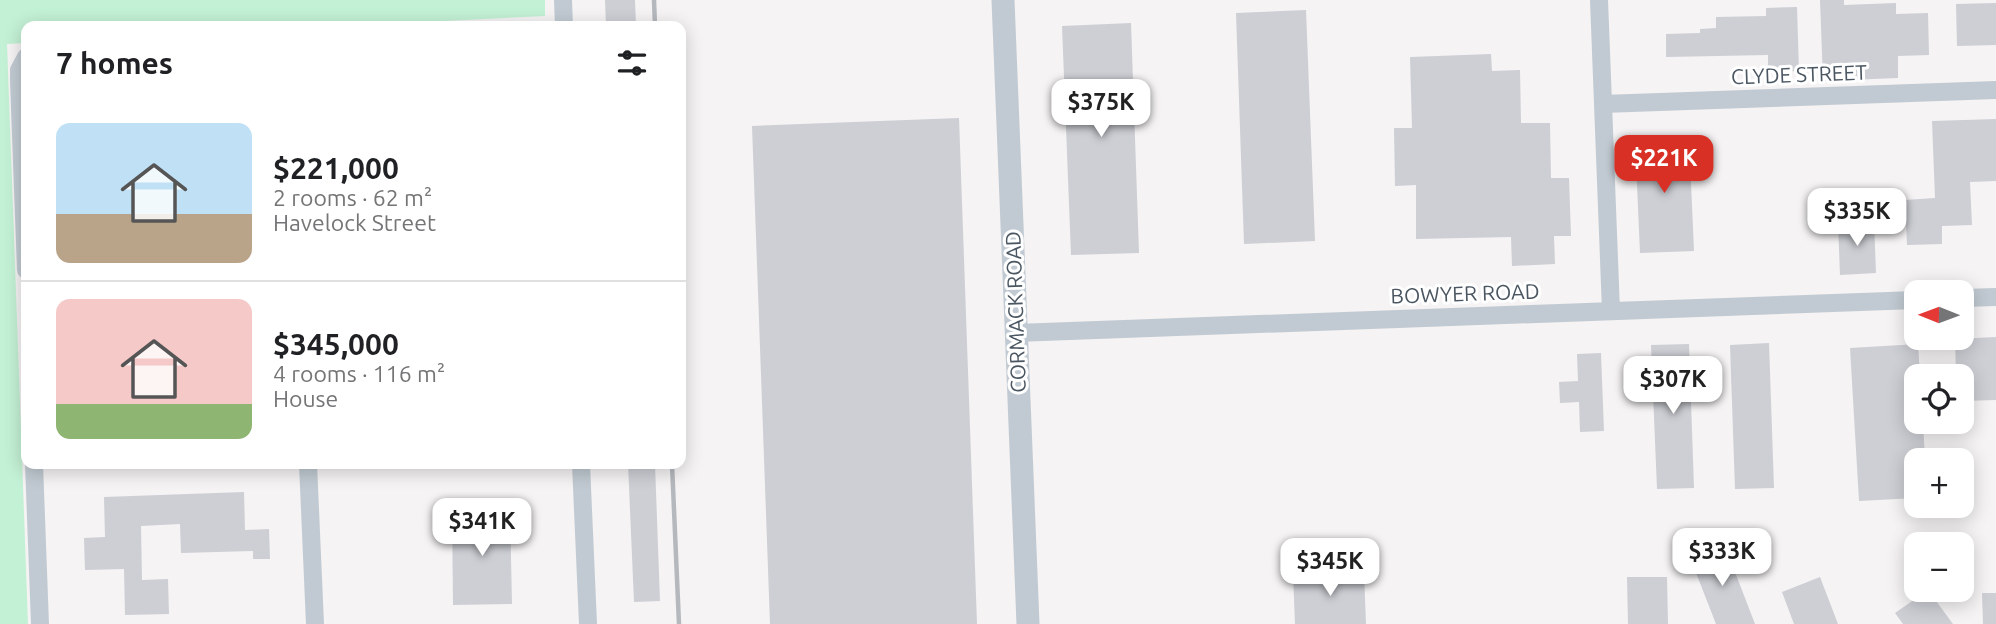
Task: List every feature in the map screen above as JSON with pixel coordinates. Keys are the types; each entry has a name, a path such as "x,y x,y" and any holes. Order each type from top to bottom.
{"street":[{"path":"563,0 564,21"},
{"name":"CORMACK ROAD","path":"1003,0 1028,624"},
{"path":"1600,0 1611,311"},
{"path":"21,67 21,135"},
{"name":"CLYDE STREET","path":"1603,104 1996,90"},
{"path":"1974,298 1996,297"},
{"name":"BOWYER ROAD","path":"1016,333 1904,300"},
{"path":"34,469 40,624"},
{"path":"309,469 315,624"},
{"path":"581,469 588,624"}],"green space":[{"path":"0,0 545,0 545,16 444,21 21,21 21,43 7,44 28,624 0,624"}],"building":[{"path":"605,0 635,0 636,21 606,21"},
{"path":"1820,0 1844,0 1844,5 1896,3 1896,14 1928,13 1929,55 1898,56 1898,78 1823,81"},
{"path":"1996,3 1996,45 1957,46 1956,4"},
{"path":"1797,7 1799,71 1768,72 1768,55 1666,57 1666,34 1700,33 1700,29 1716,28 1716,17 1766,16 1766,8"},
{"path":"1306,10 1315,241 1244,244 1236,13"},
{"path":"1131,23 1139,253 1071,255 1062,26"},
{"path":"1491,54 1492,71 1520,70 1521,123 1550,123 1551,178 1569,178 1571,236 1554,236 1555,264 1512,266 1511,237 1416,239 1416,185 1395,186 1394,128 1412,128 1410,57"},
{"path":"959,118 977,624 770,624 752,126"},
{"path":"1996,119 1996,181 1970,182 1972,225 1942,226 1942,244 1907,245 1905,200 1935,198 1932,121"},
{"path":"1689,137 1694,251 1640,253 1635,139"},
{"path":"1874,221 1876,273 1840,275 1838,223"},
{"path":"1996,337 1996,400 1974,401 1974,364 1956,364 1955,350 1974,350 1974,338"},
{"path":"1769,343 1774,488 1735,489 1730,345"},
{"path":"1689,344 1694,488 1657,489 1651,345"},
{"path":"1904,345 1904,350 1918,350 1919,364 1904,364 1904,434 1924,434 1924,448 1904,448 1904,499 1859,501 1850,348"},
{"path":"1601,353 1604,431 1580,432 1579,402 1560,403 1559,382 1578,381 1577,354"},
{"path":"628,469 655,469 660,601 634,602"},
{"path":"244,492 245,530 269,529 270,559 253,559 253,551 181,553 180,524 141,526 142,580 168,579 169,614 125,615 124,569 85,570 84,538 105,537 104,497"},
{"path":"510,511 512,604 453,605 452,512"},
{"path":"1725,546 1755,624 1716,624 1691,560"},
{"path":"1364,572 1366,624 1295,624 1293,574"},
{"path":"1627,577 1667,577 1668,624 1628,624"},
{"path":"1820,577 1838,624 1794,624 1782,592"},
{"path":"1982,593 1996,593 1996,624 1983,624"},
{"path":"1911,602 1937,602 1953,624 1903,624 1895,613"}],"railway":[{"path":"654,0 655,21"},
{"path":"672,469 679,624"}]}
